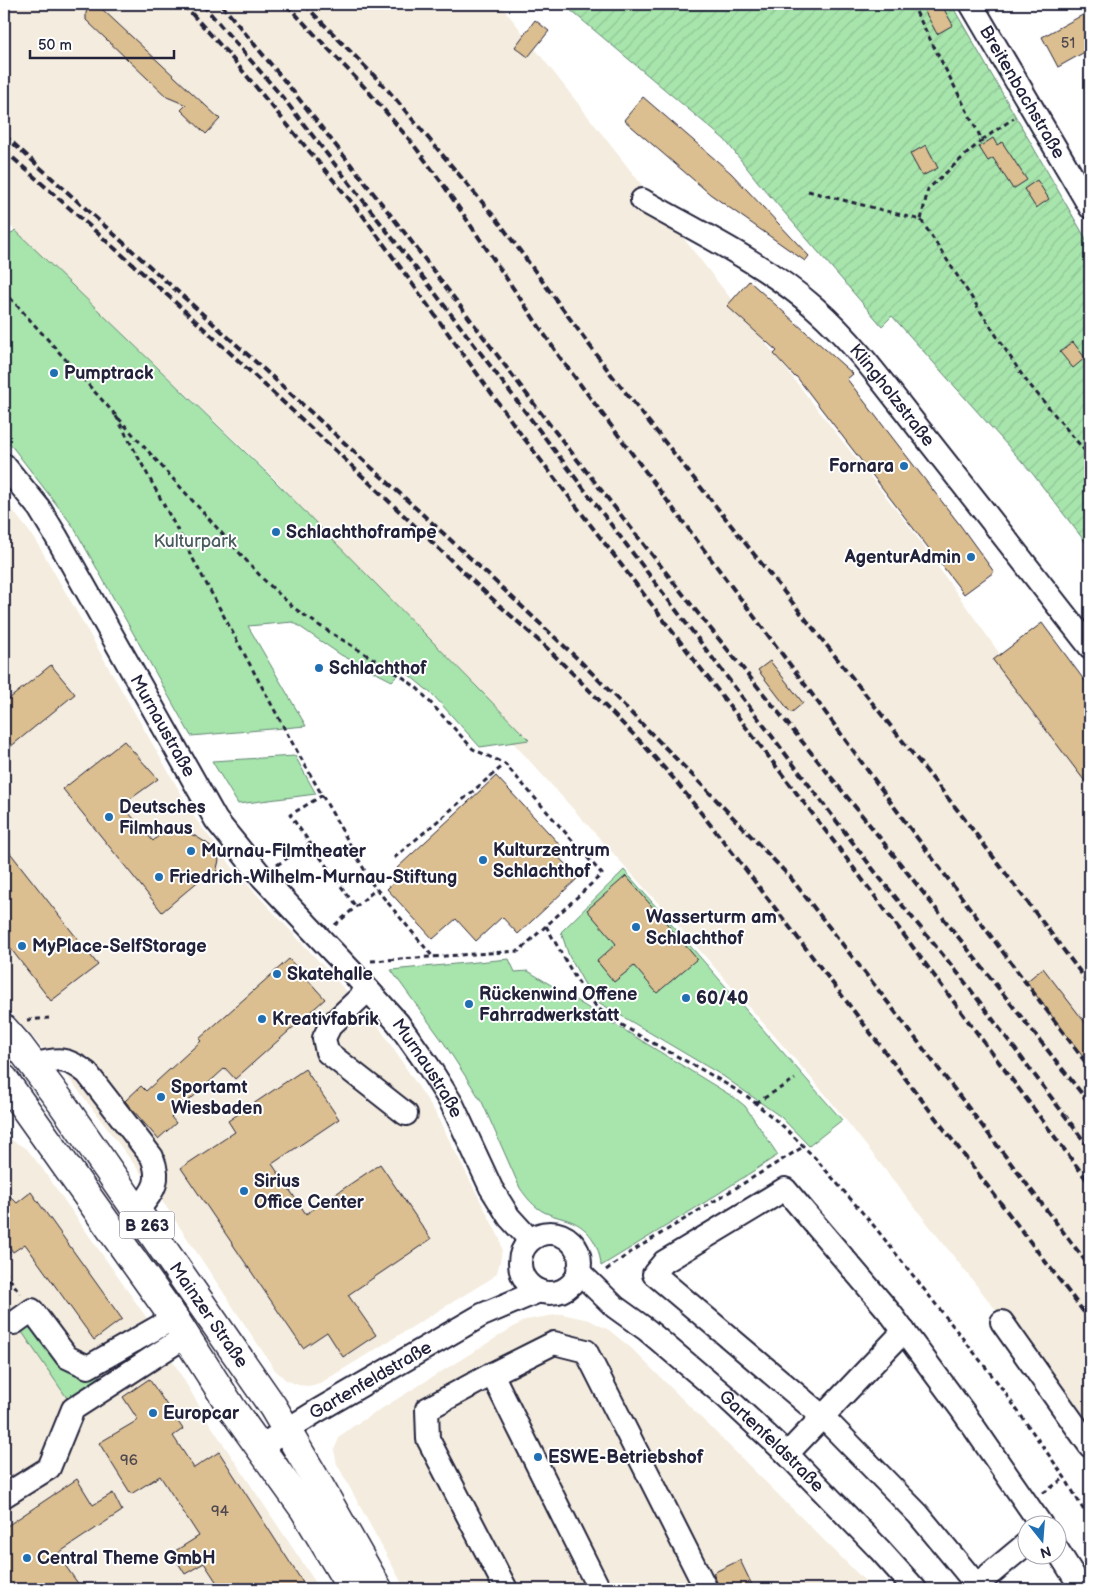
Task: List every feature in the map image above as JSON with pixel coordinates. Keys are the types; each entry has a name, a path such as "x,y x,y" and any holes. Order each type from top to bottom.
{"main road":[{"name":"Mainzer Straße","path":"16,1024 35,1068 138,1210 287,1430 378,1589"},
{"name":"Mainzer Straße","path":"6,1088 49,1142 180,1327 233,1410 304,1509 352,1589"}],"street":[{"name":"Breitenbachstraße","path":"972,4 1090,207"},
{"name":"Klingholzstraße","path":"642,200 738,254 783,283 834,325 962,483 1090,647"},
{"name":"Murnaustraße","path":"4,465 39,508 56,536 216,820 263,878 398,1023 452,1104 491,1188 510,1217 530,1240"},
{"path":"368,990 330,1026 324,1038 328,1052 406,1114"},
{"path":"6,1088 49,1060 64,1060 77,1065 87,1073 152,1157 157,1169 157,1181 152,1192 138,1210"},
{"path":"1016,1553 976,1588 918,1514 822,1417 654,1274 664,1262 785,1189 904,1331 962,1410 1035,1516"},
{"path":"554,1233 569,1240 575,1246 580,1262 578,1271 570,1285 563,1290 547,1292 540,1291 526,1281 520,1271 520,1258 530,1240 537,1236 554,1233"},
{"name":"Gartenfeldstraße","path":"482,1315 520,1271"},
{"name":"Gartenfeldstraße","path":"578,1271 615,1307 647,1330 726,1397 787,1454 879,1549 914,1589"},
{"name":"Gartenfeldstraße","path":"563,1290 615,1307"},
{"name":"Gartenfeldstraße","path":"259,1447 482,1315 540,1291"},
{"path":"14,1323 32,1310 67,1357 88,1367 180,1327"},
{"path":"1002,1322 1090,1446"},
{"path":"4,1496 49,1468 73,1409 180,1327"},
{"path":"787,1454 904,1331"},
{"path":"506,1589 428,1439 426,1409 554,1343 586,1351 706,1589"},
{"path":"492,1374 600,1589"},
{"path":"1066,1564 1082,1589"}],"path":[{"path":"912,4 982,140"},
{"path":"921,220 928,189 982,140 1031,106"},
{"path":"808,191 921,220 1024,378 1090,457"},
{"path":"4,241 9,246 4,251"},
{"path":"4,291 263,579 294,608 404,678 428,699 474,749 505,764 602,874 519,951 384,961"},
{"path":"113,410 289,738 376,889 434,957"},
{"path":"394,858 505,764"},
{"path":"323,795 290,815 356,907"},
{"path":"263,878 278,865 310,844"},
{"path":"321,939 376,889"},
{"path":"546,926 576,979 596,1006 606,1015 748,1097 784,1127 816,1159 874,1226 998,1383 1065,1478 1090,1521"},
{"path":"16,1024 49,1018"},
{"path":"756,1103 795,1079"},
{"path":"4,1170 8,1132"},
{"path":"601,1274 634,1250 803,1147"},
{"path":"4,1264 10,1248"},
{"path":"4,1271 32,1310"},
{"path":"1027,1504 1065,1478"}],"shaded area":[{"path":"4,4 500,4 912,530 1090,781 1090,1429 826,1095 668,914 274,478 4,220"},
{"path":"4,499 35,539 195,818 237,873 377,1024 435,1112 500,1239 501,1257 497,1273 492,1278 319,1384 298,1385 286,1380 275,1370 167,1208 69,1078 4,1005"},
{"path":"4,1140 13,1141 27,1149 41,1167 153,1327 208,1421 320,1589 4,1589"},
{"name":"ESWE-Betriebshof","path":"562,1314 589,1320 609,1330 631,1348 865,1581 868,1589 405,1589 337,1464 334,1450 340,1436 525,1320"}],"green space":[{"path":"563,4 951,4 1090,246 1090,548 1032,473 892,316 882,326 758,182 725,140"},
{"name":"Kulturpark","path":"15,230 272,478 529,740 480,747 433,695 403,670 392,681 341,655 293,622 248,626 306,726 191,736 73,526 4,436 4,241"},
{"path":"295,756 316,794 238,804 212,761"},
{"path":"624,870 842,1120 809,1146 781,1117 723,1076 593,999 569,956 561,932"},
{"path":"509,959 515,972 528,971 735,1098 745,1106 778,1155 601,1266 596,1246 585,1230 573,1222 540,1210 530,1202 522,1191 482,1102 444,1043 391,970"},
{"path":"29,1322 83,1374 101,1376 147,1350 69,1401 20,1329"}],"building":[{"path":"935,4 941,4 953,25 937,34 924,10"},
{"path":"93,6 102,9 220,119 206,134 181,110 186,105 167,97 86,20 87,10"},
{"path":"1090,11 1090,49 1058,67 1042,37"},
{"path":"535,20 549,31 528,57 515,47"},
{"path":"643,97 731,173 809,256 805,261 710,194 624,120"},
{"path":"993,138 997,145 1002,142 1027,180 1013,189 993,158 988,161 979,147"},
{"path":"926,145 938,168 922,176 910,154"},
{"path":"1037,180 1049,199 1036,208 1024,189"},
{"path":"749,281 853,374 847,379 994,572 964,594 796,376 774,354 777,351 727,306"},
{"path":"1073,342 1085,358 1073,368 1060,352"},
{"path":"1042,623 1090,688 1090,788 993,660"},
{"path":"770,661 803,703 791,713 758,670"},
{"path":"51,665 75,694 4,752 4,703"},
{"name":"Deutsches Filmhaus","path":"124,741 158,779 122,805 153,841 165,830 178,829 195,836 212,847 219,860 216,873 202,878 162,912 63,789"},
{"name":"Kulturzentrum Schlachthof","path":"496,776 561,846 554,852 578,878 518,934 502,917 476,941 456,919 433,939 387,889 403,874 397,868"},
{"path":"4,845 98,965 51,1001 4,940"},
{"name":"Wasserturm am Schlachthof","path":"626,876 697,959 657,993 634,966 614,982 597,961 616,944 587,910"},
{"name":"Kreativfabrik","path":"289,959 325,999 235,1079 225,1068 171,1117 176,1123 158,1139 125,1101 141,1086 146,1091 201,1041 199,1039"},
{"path":"1043,968 1090,1029 1090,1066 1026,982"},
{"name":"Sirius Office Center","path":"305,1069 339,1119 272,1164 306,1214 380,1164 431,1239 348,1295 376,1335 343,1357 327,1332 303,1348 181,1168 235,1132 228,1121"},
{"path":"4,1190 17,1203 31,1192 122,1319 94,1340 25,1244 13,1252 4,1239"},
{"path":"149,1379 183,1429 173,1436 194,1468 219,1452 307,1589 221,1589 204,1563 185,1574 172,1553 199,1536 160,1476 131,1494 99,1443 138,1420 123,1397"},
{"name":"Central Theme GmbH","path":"77,1479 93,1505 113,1493 122,1511 57,1554 82,1589 4,1589 4,1528"},
{"path":"740,1560 754,1589 720,1589 713,1573"}],"railway":[{"path":"183,4 231,57 364,217 523,437 838,847 1090,1184"},
{"path":"202,4 284,99 425,280 879,877 961,977 1090,1149"},
{"path":"221,4 288,85 408,237 550,425 697,612 865,819 1090,1104"},
{"path":"286,4 368,91 413,144 442,183 559,356 1090,1068"},
{"path":"304,4 387,89 498,221 610,373 963,817 1090,985"},
{"path":"4,135 467,555 581,662 703,786 790,877 1090,1267"},
{"path":"4,150 174,301 336,451 477,585 549,650 640,741 674,779 736,857 1090,1320"}],"place":[{"name":"Pumptrack","path":"54,373"},
{"name":"Fornara","path":"904,466"},
{"name":"Schlachthoframpe","path":"276,532"},
{"name":"AgenturAdmin","path":"971,557"},
{"name":"Schlachthof","path":"319,668"},
{"name":"Deutsches Filmhaus","path":"109,817"},
{"name":"Murnau-Filmtheater","path":"191,851"},
{"name":"Kulturzentrum Schlachthof","path":"483,860"},
{"name":"Friedrich-Wilhelm-Murnau-Stiftung","path":"159,877"},
{"name":"Wasserturm am Schlachthof","path":"636,927"},
{"name":"MyPlace-SelfStorage","path":"22,946"},
{"name":"Skatehalle","path":"277,974"},
{"name":"60/40","path":"686,998"},
{"name":"Rückenwind Offene Fahrradwerkstatt","path":"469,1004"},
{"name":"Kreativfabrik","path":"262,1019"},
{"name":"Sportamt Wiesbaden","path":"161,1097"},
{"name":"Sirius Office Center","path":"244,1191"},
{"name":"Europcar","path":"153,1413"},
{"name":"ESWE-Betriebshof","path":"538,1457"},
{"name":"Central Theme GmbH","path":"27,1558"}]}
